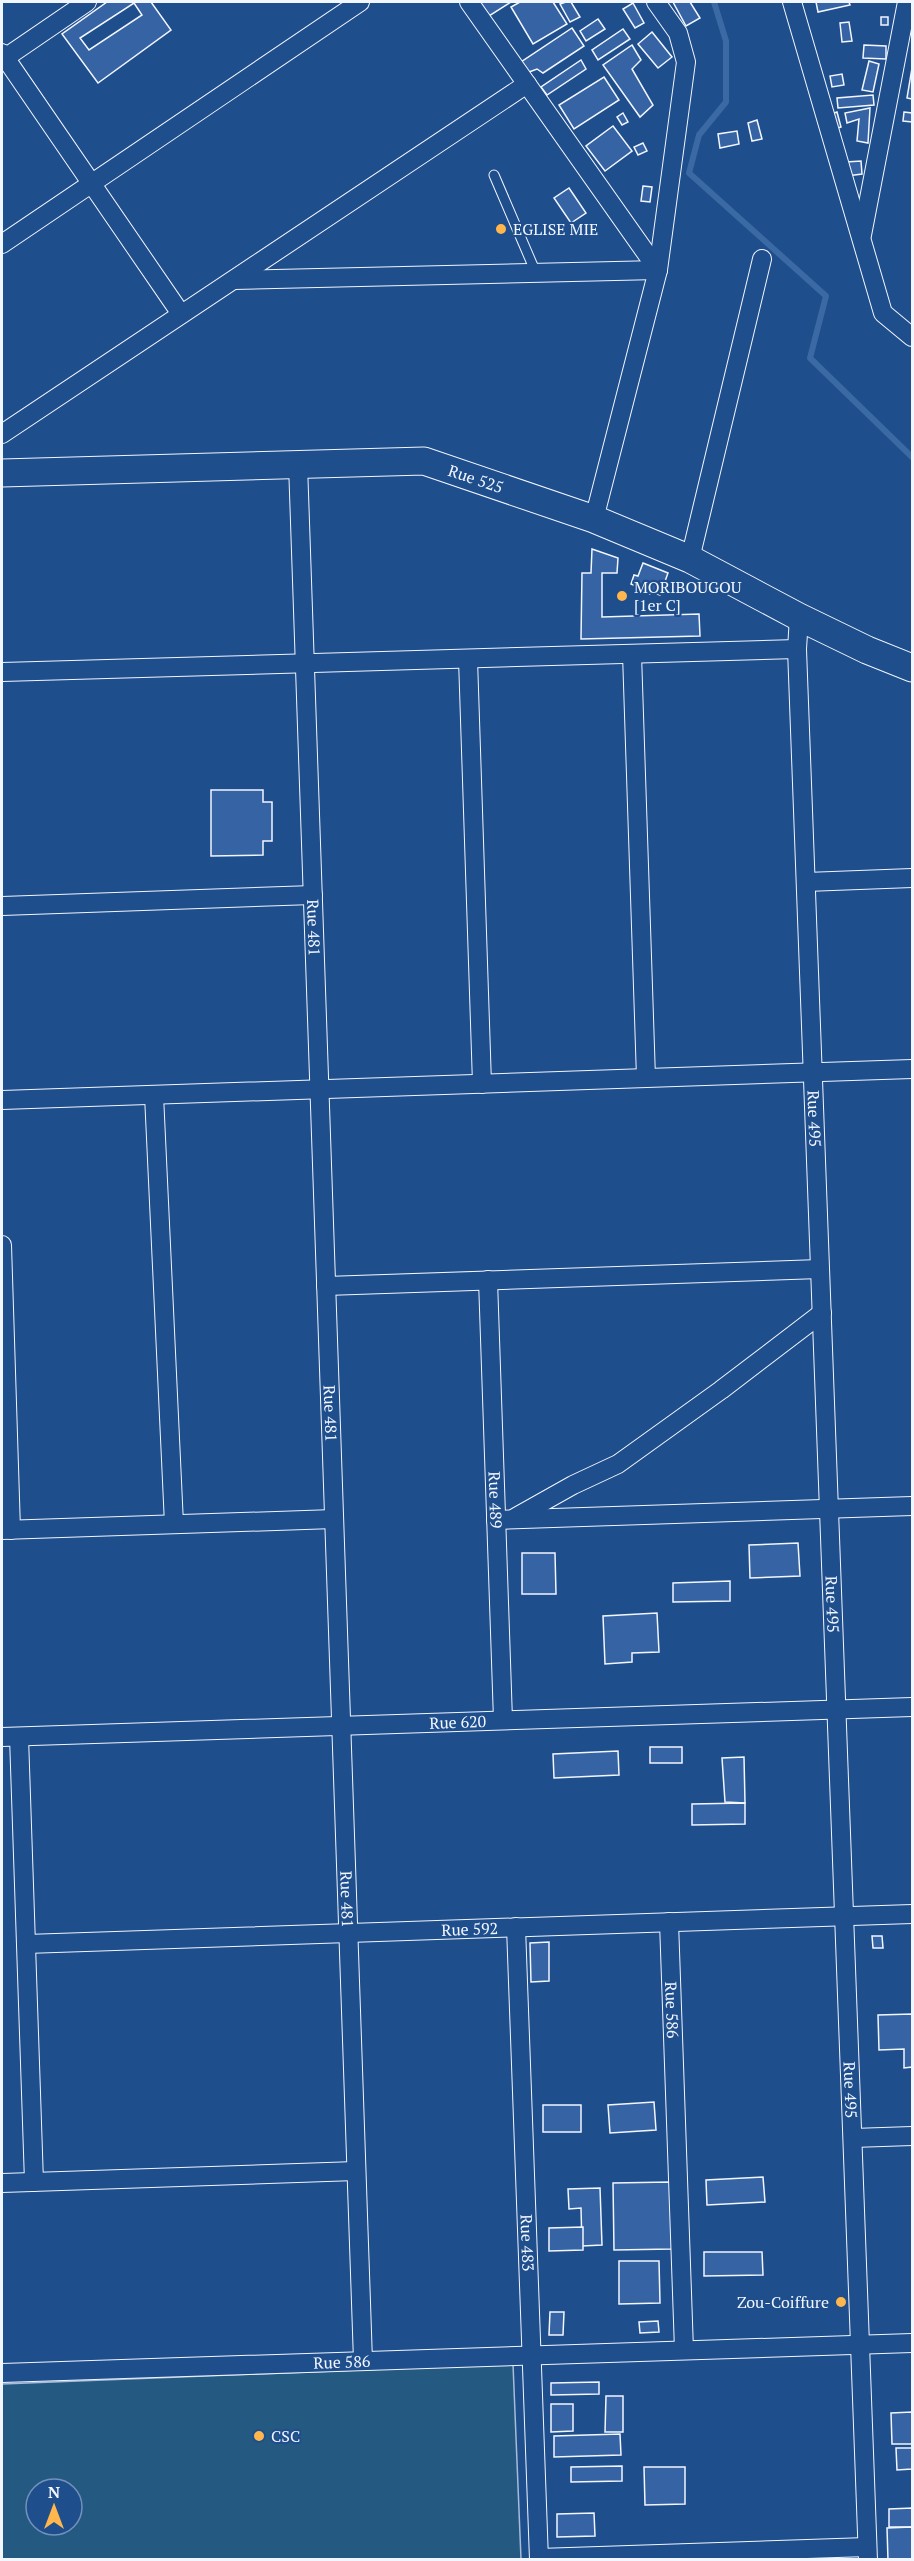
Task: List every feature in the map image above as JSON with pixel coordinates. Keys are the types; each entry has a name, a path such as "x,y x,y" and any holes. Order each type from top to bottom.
{"main road":[{"name":"Rue 525","path":"2,473 423,460 594,519 690,559 799,617 867,650 912,668"}],"street":[{"path":"87,2 3,57 181,314"},
{"path":"2,244 360,2"},
{"path":"469,2 658,270"},
{"path":"594,519 658,270 686,62 678,33 656,2"},
{"path":"792,2 883,313 912,337"},
{"path":"861,238 907,2"},
{"path":"2,434 526,84"},
{"path":"690,559 762,259"},
{"path":"232,280 658,270"},
{"name":"Rue 481","path":"298,464 363,2361"},
{"name":"Rue 495","path":"799,617 798,649 806,882 868,2553"},
{"path":"2,672 798,649"},
{"path":"632,654 646,1078"},
{"path":"468,659 482,1084"},
{"path":"806,882 912,878"},
{"path":"2,906 313,895"},
{"path":"2,1100 912,1069"},
{"path":"154,1095 174,1524"},
{"path":"2,1245 6,1530 334,1518"},
{"path":"326,1286 820,1269"},
{"name":"Rue 489","path":"488,1280 504,1519 503,1720"},
{"path":"504,1519 618,1464 722,1390 822,1313"},
{"path":"504,1519 912,1506"},
{"name":"Rue 620","path":"10,1737 912,1707"},
{"path":"10,1737 26,1944 34,2181"},
{"name":"Rue 592","path":"26,1944 912,1914"},
{"name":"Rue 586","path":"669,1922 684,2350"},
{"name":"Rue 483","path":"516,1927 539,2559"},
{"path":"853,2138 912,2136"},
{"path":"2,2183 356,2171"},
{"name":"Rue 586","path":"2,2373 912,2343"},
{"path":"539,2559 868,2553"}],"lane":[{"path":"494,175 536,273"}],"shaded area":[{"name":"CSC","path":"513,2364 521,2559 2,2559 2,2384"}],"building":[{"path":"107,2 151,2 171,30 98,83 62,34","holes":["134,3 142,15 89,50 80,38"]},
{"path":"480,2 511,2 489,16"},
{"path":"520,2 553,2 567,24 533,44 511,7"},
{"path":"571,2 580,17 570,22 560,4"},
{"path":"673,2 690,2 700,18 686,26"},
{"path":"816,2 849,2 850,5 818,12"},
{"path":"633,3 644,23 635,28 623,9"},
{"path":"881,17 888,17 888,25 881,25"},
{"path":"598,19 605,29 586,41 580,31"},
{"path":"849,22 852,41 842,42 840,23"},
{"path":"572,28 584,46 543,73 537,69 529,72 521,62"},
{"path":"623,29 630,39 598,60 592,50"},
{"path":"652,32 672,57 658,68 638,44"},
{"path":"632,45 641,60 632,69 653,105 640,117 603,65"},
{"path":"864,45 886,46 886,59 863,58"},
{"path":"581,60 586,69 547,95 541,87"},
{"path":"869,61 879,64 873,92 862,90"},
{"path":"912,68 912,99 907,98"},
{"path":"842,74 844,85 832,87 830,76"},
{"path":"604,77 619,100 574,129 559,105"},
{"path":"873,95 874,105 838,108 837,98"},
{"path":"870,108 868,143 857,141 859,119 847,123 845,113"},
{"path":"837,112 841,127 835,129 831,114"},
{"path":"904,112 912,113 912,122 903,121"},
{"path":"623,113 628,122 622,125 617,117"},
{"path":"757,120 762,139 752,141 748,123"},
{"path":"613,126 632,151 605,171 586,146"},
{"path":"737,131 739,144 720,148 718,134"},
{"path":"643,143 647,151 638,155 634,147"},
{"path":"861,161 862,174 847,176 846,162"},
{"path":"643,186 652,187 650,202 641,201"},
{"path":"569,188 586,213 571,223 554,198"},
{"path":"592,549 618,558 617,573 602,573 602,617 699,614 700,636 581,639 582,573 591,573"},
{"path":"643,563 668,573 660,595 643,592 644,589 631,584 634,575 638,576"},
{"path":"211,790 263,790 263,802 272,802 272,841 263,841 263,855 211,856"},
{"path":"798,1543 800,1576 750,1578 749,1545"},
{"path":"522,1553 555,1553 556,1594 522,1594"},
{"path":"730,1581 730,1601 673,1602 673,1583"},
{"path":"657,1613 659,1652 632,1653 632,1662 605,1664 603,1616"},
{"path":"650,1747 682,1747 682,1763 650,1763"},
{"path":"618,1751 619,1775 554,1778 553,1754"},
{"path":"744,1757 745,1803 725,1802 722,1758"},
{"path":"745,1803 745,1824 692,1825 692,1804"},
{"path":"872,1936 882,1936 883,1948 873,1948"},
{"path":"549,1942 549,1981 531,1982 530,1943"},
{"path":"912,2014 912,2067 904,2068 904,2049 879,2050 878,2015"},
{"path":"654,2102 656,2130 610,2133 608,2105"},
{"path":"543,2105 581,2105 581,2132 543,2132"},
{"path":"763,2177 765,2202 707,2205 706,2180"},
{"path":"670,2182 672,2249 614,2250 613,2183"},
{"path":"600,2188 602,2245 582,2246 581,2208 569,2209 568,2189"},
{"path":"583,2227 583,2250 549,2251 549,2228"},
{"path":"704,2252 762,2252 763,2275 704,2276"},
{"path":"619,2261 659,2261 660,2303 619,2304"},
{"path":"550,2312 564,2312 563,2335 549,2335"},
{"path":"658,2321 659,2332 640,2333 639,2322"},
{"path":"599,2382 599,2394 551,2395 551,2383"},
{"path":"606,2396 623,2396 623,2432 605,2432"},
{"path":"551,2404 573,2404 573,2431 551,2432"},
{"path":"912,2412 912,2444 892,2444 891,2413"},
{"path":"620,2434 621,2455 554,2457 554,2436"},
{"path":"896,2448 912,2448 912,2469 897,2470"},
{"path":"622,2466 622,2481 571,2482 571,2467"},
{"path":"644,2467 685,2467 685,2504 645,2505"},
{"path":"912,2508 912,2527 889,2527 889,2509"},
{"path":"594,2513 595,2536 557,2537 557,2514"},
{"path":"912,2527 912,2560 888,2560 887,2528"}],"waterway":[{"path":"714,2 726,41 726,102 699,135 689,173 826,296 810,358 912,457"}],"place":[{"name":"EGLISE MIE","path":"501,229"},
{"name":"MORIBOUGOU [1er C]","path":"622,596"},
{"name":"Zou-Coiffure","path":"841,2302"},
{"name":"CSC","path":"259,2436"}]}
